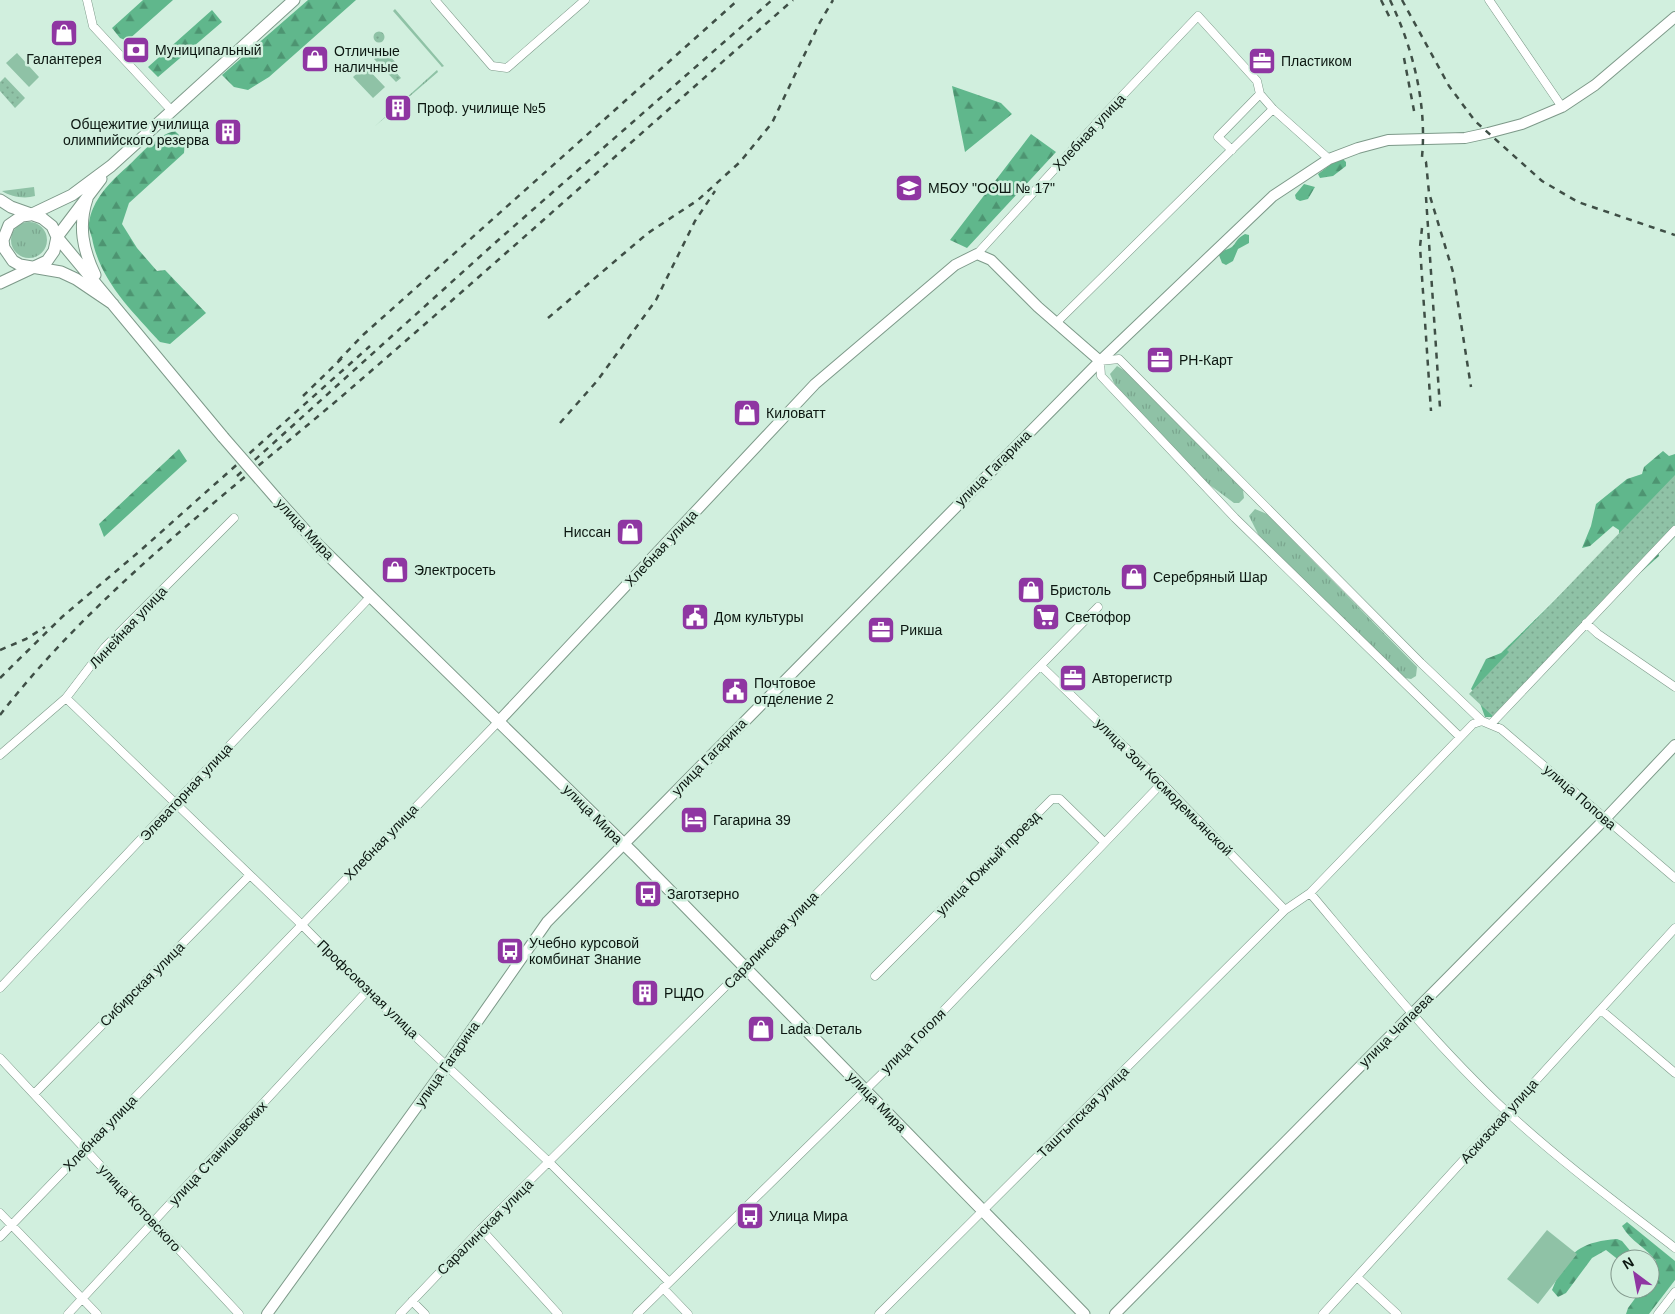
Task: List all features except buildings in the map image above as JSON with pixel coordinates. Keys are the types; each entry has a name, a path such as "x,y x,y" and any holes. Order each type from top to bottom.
{"main road":[{"path":"113,304 76,279 61,272 20,265 13,261 1,240 5,232 14,220 72,194 111,166 294,0"},
{"path":"0,283 35,267 51,256 57,237 111,166"},
{"path":"88,195 82,223 84,245 91,266 113,304"},
{"path":"0,200 47,221 57,237 113,304"},
{"name":"улица Мира","path":"113,304 223,437 320,547 623,843 1084,1314"}],"street":[{"path":"87,0 94,26 172,111"},
{"path":"435,0 492,66 506,68 585,0"},
{"path":"1489,0 1562,107"},
{"name":"Хлебная улица","path":"0,1237 499,721 816,384 939,276 976,254 1198,16 1257,81 1260,94 1273,109 1329,159"},
{"name":"улица Гагарина","path":"267,1314 448,1065 546,922 1100,360 1273,196 1329,159 1358,148 1388,140 1465,138 1522,124 1562,107 1595,84 1675,17"},
{"path":"1232,150 1218,136 1260,94"},
{"path":"1056,323 1273,109"},
{"path":"976,254 991,260 1056,323 1100,360 1119,359 1421,663 1482,721"},
{"path":"1100,360 1101,376 1235,518 1460,737"},
{"name":"Линейная улица","path":"0,755 66,698 105,647 234,518"},
{"path":"1491,724 1675,530"},
{"name":"Элеваторная улица","path":"0,988 371,596"},
{"name":"Саралинская улица","path":"400,1314 481,1229 550,1163 1098,607"},
{"path":"1586,623 1598,634 1675,687"},
{"name":"улица Зои Космодемьянской","path":"1041,666 1162,784 1285,910"},
{"name":"Профсоюзная улица","path":"66,698 301,924 367,991 448,1065 550,1163 669,1282"},
{"name":"улица Попова","path":"1482,721 1501,729 1675,878"},
{"name":"Таштыпская улица","path":"879,1314 1285,910 1310,893 1473,724 1482,721"},
{"name":"улица Чапаева","path":"1115,1314 1605,819 1675,744"},
{"name":"улица Гоголя","path":"637,1314 900,1056 1104,842 1162,784"},
{"name":"улица Южный проезд","path":"875,976 1052,799 1060,799 1104,842"},
{"name":"Сибирская улица","path":"34,1094 250,875"},
{"path":"1310,893 1411,1014 1507,1112 1603,1194 1675,1248"},
{"name":"Аскизская улица","path":"1324,1314 1675,928"},
{"name":"улица Станишевских","path":"68,1314 367,991"},
{"path":"1601,1010 1675,1074"},
{"name":"улица Котовского","path":"0,1058 239,1314"},
{"path":"0,1213 96,1314"},
{"path":"481,1229 558,1314"},
{"path":"1357,1277 1397,1314"},
{"path":"663,1288 688,1314"},
{"path":"1658,1314 1675,1292"},
{"path":"412,1301 424,1314"}],"green space":[{"path":"143,0 173,0 127,41 120,38 112,28"},
{"path":"308,0 356,0 269,77 248,90 234,87 222,75"},
{"path":"395,9 444,66 442,67 393,11"},
{"path":"212,10 222,22 158,77 148,67"},
{"path":"379,31 385,37 379,43 373,37"},
{"path":"384,50 399,66 394,70 401,78 396,82 374,59"},
{"path":"17,53 39,77 29,87 6,63"},
{"path":"365,66 385,87 373,98 353,77"},
{"path":"437,70 438,72 374,127"},
{"path":"5,77 25,98 15,108 0,91 0,82"},
{"path":"952,86 1001,103 1012,114 965,152"},
{"path":"175,131 185,141 184,153 129,203 122,224 137,248 157,271 165,270 206,313 170,344 160,342 118,294 96,254 89,225 94,207 108,185 161,136"},
{"path":"1031,134 1056,152 967,248 950,240"},
{"path":"1338,159 1343,159 1346,162 1346,166 1333,176 1320,178 1318,174"},
{"path":"1304,184 1315,187 1308,199 1300,201 1296,199 1295,195"},
{"path":"34,187 35,196 31,197 14,196 2,191"},
{"path":"29,222 36,223 42,227 46,233 46,247 42,253 36,257 29,258 22,257 16,253 12,247 11,240 12,233 16,227 22,223"},
{"path":"1245,234 1249,235 1249,243 1238,249 1233,261 1226,265 1222,263 1219,255 1233,246"},
{"path":"1117,366 1127,372 1243,490 1244,498 1239,503 1234,503 1203,480 1115,385 1110,374"},
{"path":"179,449 187,461 104,537 99,524"},
{"path":"1663,451 1669,456 1675,454 1675,514 1656,540 1659,556 1502,697 1492,717 1485,717 1477,695 1471,689 1486,659 1501,653 1619,538 1619,530 1613,526 1590,546 1582,548 1591,526 1596,504 1627,479 1642,474 1644,467"},
{"path":"1675,475 1675,537 1497,720 1469,694 1509,652 1507,650"},
{"path":"1255,509 1267,514 1417,667 1416,676 1411,679 1405,678 1259,536 1249,516"},
{"path":"1627,1222 1675,1261 1675,1280 1649,1314 1626,1314 1635,1299 1660,1299 1660,1249 1644,1249 1622,1226"},
{"path":"1547,1230 1577,1254 1538,1304 1507,1279"},
{"path":"1617,1239 1622,1241 1629,1249 1610,1249 1610,1253 1606,1250 1592,1258 1566,1293 1558,1297 1552,1290 1568,1259 1583,1247"}],"railway":[{"path":"338,361 363,335 738,0"},
{"path":"237,476 496,242 772,0"},
{"path":"0,715 37,670 77,627 162,547 398,348 793,0"},
{"path":"548,318 648,233 698,200 740,162 772,123 819,24 833,0"},
{"path":"1381,0 1391,20"},
{"path":"1390,0 1412,57 1420,97 1423,137 1422,157 1426,162 1429,193 1453,272 1471,387"},
{"path":"1402,0 1449,86 1475,121 1542,181 1578,202 1675,235"},
{"path":"1404,58 1415,116"},
{"path":"560,423 597,381 656,300 695,221 715,191"},
{"path":"1426,197 1440,408"},
{"path":"1422,228 1420,247 1431,411"},
{"path":"0,678 62,617 141,550 370,346"},
{"path":"303,396 342,358"},
{"path":"0,650 26,639 45,627"}],"place":[{"name":"Галантерея","path":"64,33"},
{"name":"Муниципальный","path":"136,50"},
{"name":"Отличные наличные","path":"315,59"},
{"name":"Пластиком","path":"1262,61"},
{"name":"Проф. училище №5","path":"398,108"},
{"name":"Общежитие училища олимпийского резерва","path":"228,132"},
{"name":"МБОУ \"ООШ № 17\"","path":"909,188"},
{"name":"РН-Карт","path":"1160,360"},
{"name":"Киловатт","path":"747,413"},
{"name":"Ниссан","path":"630,532"},
{"name":"Электросеть","path":"395,570"},
{"name":"Серебряный Шар","path":"1134,577"},
{"name":"Бристоль","path":"1031,590"},
{"name":"Дом культуры","path":"695,617"},
{"name":"Светофор","path":"1046,617"},
{"name":"Рикша","path":"881,630"},
{"name":"Авторегистр","path":"1073,678"},
{"name":"Почтовое отделение 2","path":"735,691"},
{"name":"Гагарина 39","path":"694,820"},
{"name":"Заготзерно","path":"648,894"},
{"name":"Учебно курсовой комбинат Знание","path":"510,951"},
{"name":"РЦДО","path":"645,993"},
{"name":"Lada Dеталь","path":"761,1029"},
{"name":"Улица Мира","path":"750,1216"}]}
